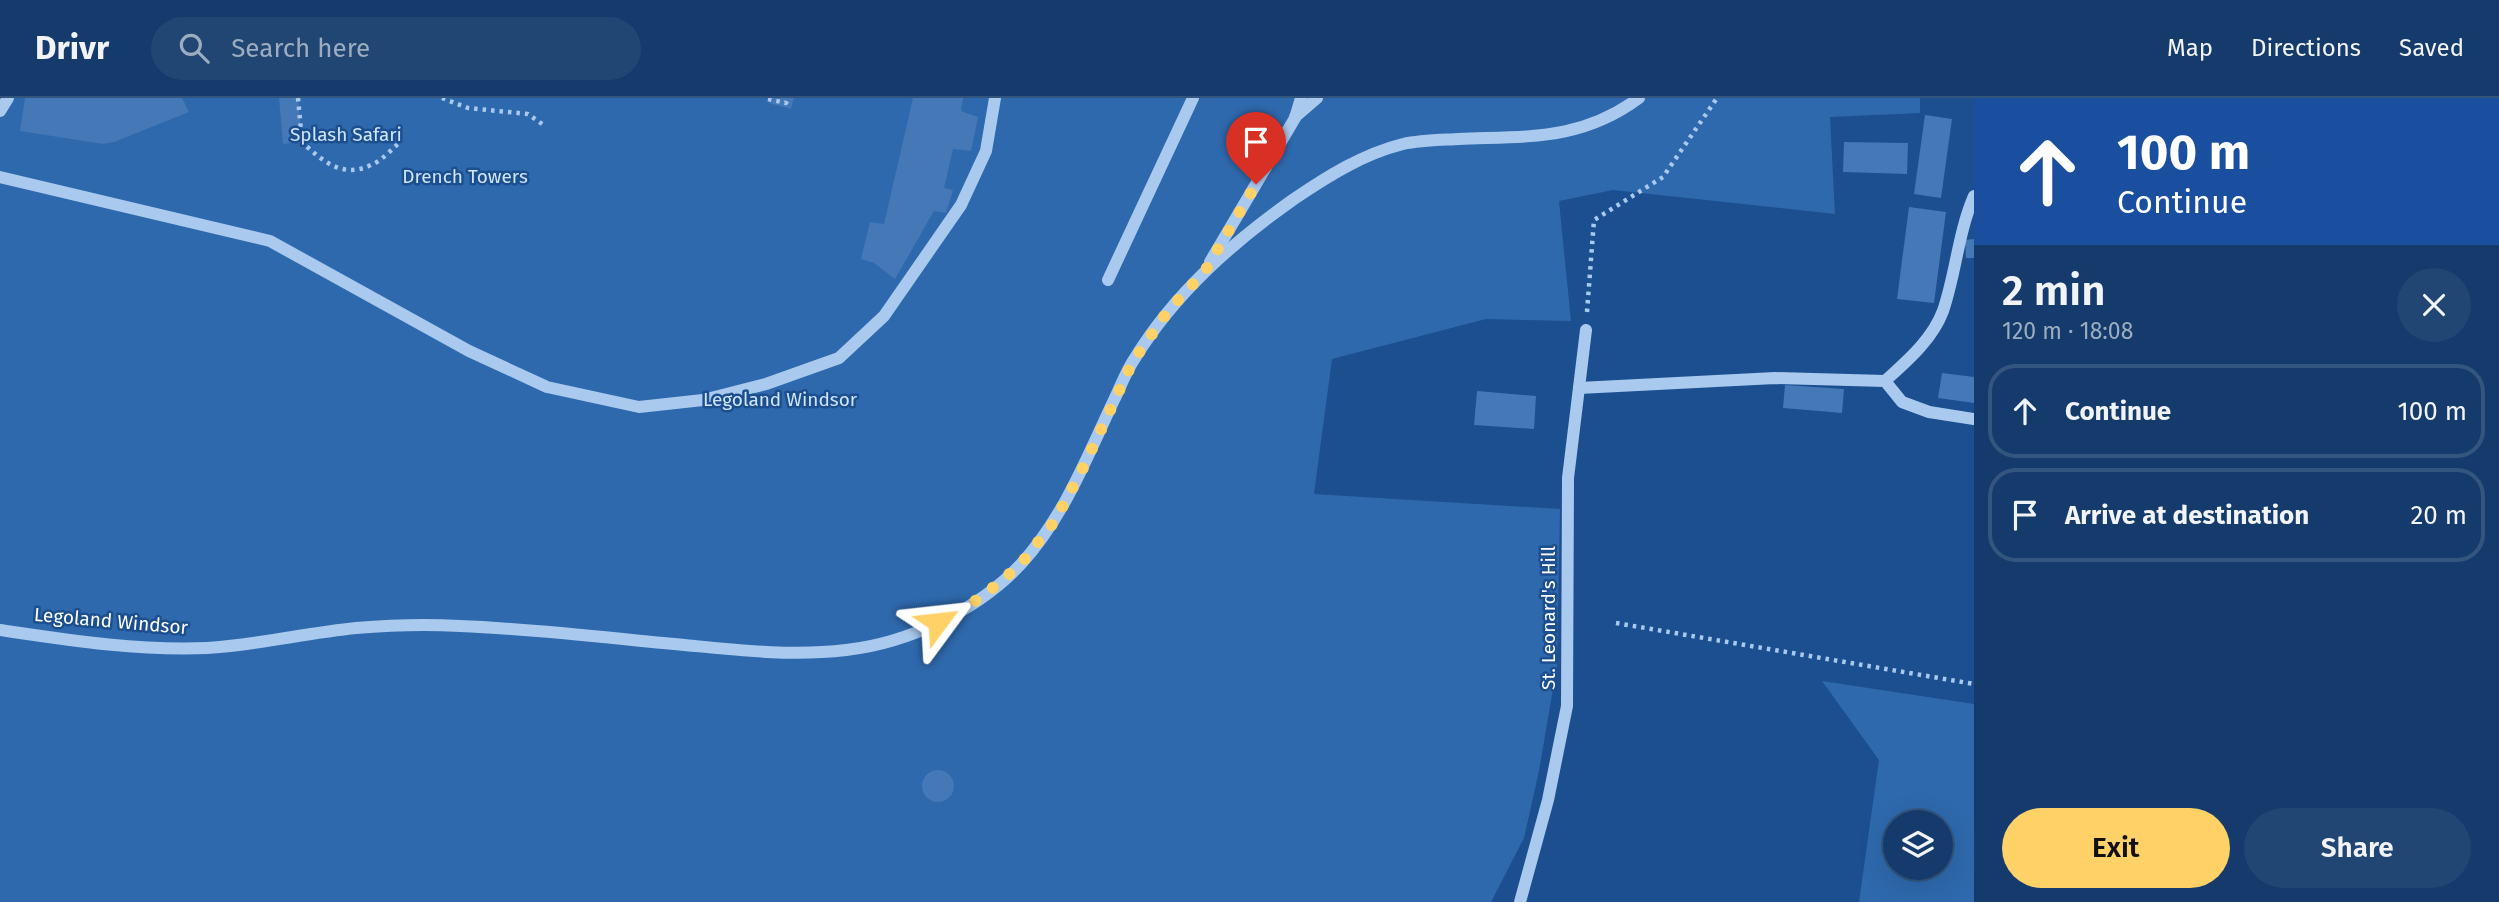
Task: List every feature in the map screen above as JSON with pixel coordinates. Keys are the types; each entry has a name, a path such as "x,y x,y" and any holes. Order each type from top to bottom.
{"street":[{"path":"0,111 8,98"},
{"path":"0,177 270,242 469,351 547,387 639,407 703,400 766,384 839,358 884,316 961,205 986,151 995,98"},
{"path":"1108,280 1194,98"},
{"path":"1205,271 1294,117 1301,98"},
{"path":"1294,117 1317,98"},
{"path":"1205,271 1293,200 1337,170 1370,155 1406,143 1537,136 1583,129 1639,98"},
{"path":"1579,388 1775,378 1885,381 1925,342 1942,312 1965,216 1974,196"},
{"name":"Legoland Windsor","path":"0,630 157,648 259,643 358,628 410,625 463,626 750,652 802,654 850,650 893,640 938,622 982,597 1020,565 1054,522 1082,470 1133,361 1168,311 1205,271"},
{"name":"St. Leonard's Hill","path":"1520,902 1548,800 1567,706 1568,478 1586,330"},
{"path":"1885,381 1902,402 1929,412 1974,419"}],"path":[{"path":"298,98 302,142 330,167 349,171 371,165 398,144"},
{"path":"442,98 468,108 528,114 545,126"},
{"path":"768,99 786,103 788,98"},
{"path":"1586,330 1594,220 1663,177 1717,98"},
{"path":"1616,623 1974,684"}],"green space":[{"path":"0,98 1920,98 1920,113 1830,117 1835,214 1613,190 1559,201 1571,321 1486,319 1332,359 1314,494 1560,509 1557,666 1539,771 1524,838 1491,902 0,902"},
{"path":"1822,681 1974,704 1974,902 1859,902 1879,760"}],"building":[{"path":"25,98 182,98 189,112 103,144 20,131"},
{"path":"279,98 298,98 302,142 283,144"},
{"path":"770,98 794,98 791,109 769,103"},
{"path":"913,98 963,98 961,111 978,117 971,151 953,149 944,188 953,190 946,213 934,211 895,279 874,263 861,259 870,222 884,224"},
{"path":"1925,115 1952,119 1941,198 1914,194"},
{"path":"1844,142 1908,143 1907,174 1843,172"},
{"path":"1909,207 1946,212 1934,303 1897,299"},
{"path":"1974,239 1974,258 1966,258 1965,240"},
{"path":"1942,373 1974,377 1974,403 1938,398"},
{"path":"1785,385 1844,389 1842,413 1783,408"},
{"path":"1477,391 1536,396 1534,429 1474,425"},
{"path":"938,770 949,775 954,786 949,797 938,802 927,797 922,786 927,775"}],"route":[{"path":"938,622 982,597 1020,565 1054,522 1082,470 1133,361 1168,311 1205,271 1256,184"}],"park label":[{"name":"Splash Safari","path":"346,134"},
{"name":"Drench Towers","path":"465,176"}]}
